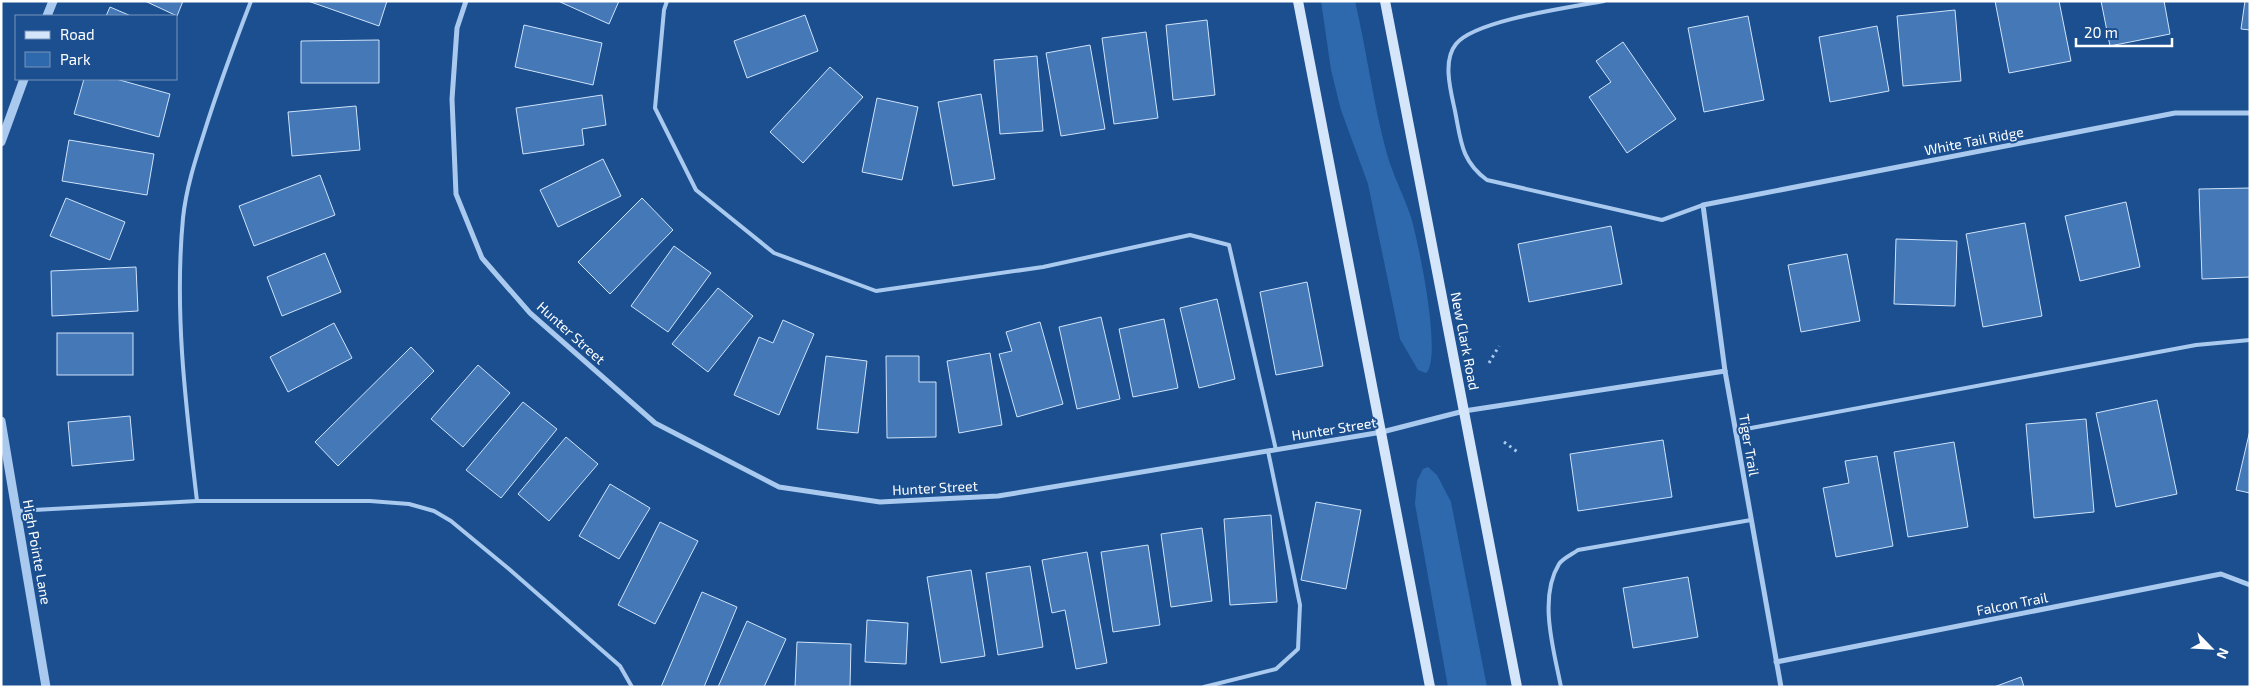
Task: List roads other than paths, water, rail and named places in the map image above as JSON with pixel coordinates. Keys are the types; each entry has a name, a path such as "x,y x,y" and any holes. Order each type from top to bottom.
{"main road":[{"path":"1298,1 1430,687"},
{"name":"New Clark Road","path":"1385,1 1517,687"}],"street":[{"path":"47,15 53,1"},
{"name":"Hunter Street","path":"466,1 457,28 452,99 456,194 482,258 530,313 655,423 778,487 880,502 998,496 1382,432 1464,411 1725,371"},
{"path":"1,142 24,80"},
{"name":"White Tail Ridge","path":"1703,205 2175,113 2250,113"},
{"name":"Tiger Trail","path":"1703,205 1725,371 1781,687"},
{"name":"High Pointe Lane","path":"1,421 46,687"},
{"name":"Falcon Trail","path":"1776,662 2221,574 2250,585"}],"lane":[{"path":"197,501 184,384 179,315 183,217 192,170 221,78 251,1"},
{"path":"667,1 664,10 655,108 696,190 774,252 876,291 1043,267 1190,235 1230,245 1276,450"},
{"path":"1604,1 1542,12 1478,29 1455,44 1447,70 1461,145 1473,170 1487,180 1662,220 1703,205"},
{"path":"1735,431 2196,345 2250,340"},
{"path":"1204,687 1276,669 1298,649 1300,605 1268,451"},
{"path":"16,511 197,501 370,502 409,504 434,510 451,521 509,569 620,666 632,687"},
{"path":"1561,687 1548,617 1552,582 1560,562 1578,550 1751,520"}]}
